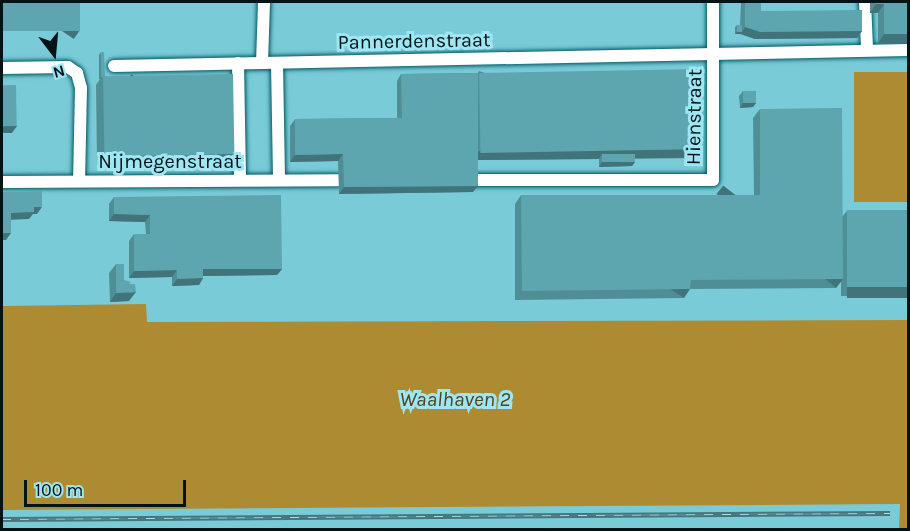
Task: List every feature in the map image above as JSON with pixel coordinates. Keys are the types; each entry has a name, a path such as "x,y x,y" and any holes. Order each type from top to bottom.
{"street":[{"path":"262,63 264,2"},
{"name":"Hienstraat","path":"473,180 713,180 715,54 713,2"},
{"path":"865,2 867,48"},
{"name":"Pannerdenstraat","path":"114,66 715,54 833,54 867,48 909,50"},
{"path":"238,63 240,180"},
{"path":"277,63 279,180"},
{"path":"2,68 68,67 77,73 81,88 79,181"},
{"name":"Nijmegenstraat","path":"2,182 338,180"}],"shaded area":[{"path":"2,2 908,2 908,328 2,328"},
{"path":"2,493 908,493 908,529 2,529"}],"water":[{"path":"854,72 908,72 908,202 854,202"},
{"name":"Waalhaven 2","path":"146,304 147,322 908,320 908,529 899,529 900,504 2,510 2,306"}],"building":[{"path":"2,2 80,2 80,31 2,31"},
{"path":"745,2 761,2 761,11 862,10 862,31 760,32 745,27"},
{"path":"876,2 909,2 909,34 884,34 884,4 876,4"},
{"path":"737,25 742,25 742,32 737,32"},
{"path":"101,52 104,52 105,76 103,77 101,77"},
{"path":"702,69 703,149 480,153 479,73"},
{"path":"478,73 478,186 344,187 343,154 295,155 295,119 402,118 401,74"},
{"path":"233,74 234,154 104,156 103,76"},
{"path":"2,85 16,85 17,126 3,126"},
{"path":"743,91 756,91 756,103 743,103"},
{"path":"842,108 843,279 691,280 690,289 522,291 521,195 760,195 760,109"},
{"path":"602,154 635,154 635,162 602,162"},
{"path":"42,191 42,207 34,207 34,212 11,213 11,233 2,233 2,192"},
{"path":"281,195 282,269 203,269 203,278 177,279 177,270 134,271 134,234 150,234 150,215 114,214 114,197"},
{"path":"847,210 908,210 908,287 847,287"},
{"path":"116,264 124,264 124,280 131,282 129,284 135,284 136,292 116,293"}],"railway":[{"path":"2,519 890,513"}]}
